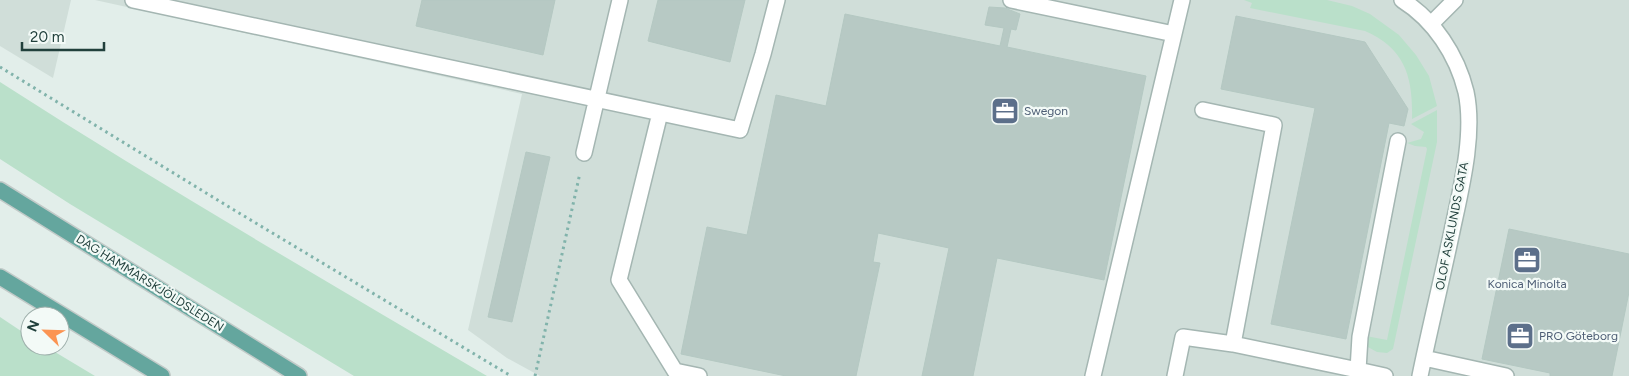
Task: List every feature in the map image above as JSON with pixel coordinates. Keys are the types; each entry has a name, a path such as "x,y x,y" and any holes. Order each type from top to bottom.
{"main road":[{"name":"DAG HAMMARSKJÖLDSLEDEN","path":"0,189 299,376"},
{"path":"0,277 162,376"}],"street":[{"path":"132,0 740,130 777,0"},
{"path":"584,153 620,0"},
{"path":"1011,0 1174,34"},
{"path":"1093,376 1182,0"},
{"name":"OLOF ASKLUNDS GATA","path":"1402,0 1413,7 1431,24 1454,58 1466,92 1468,117 1465,175 1420,376"},
{"path":"1431,24 1455,0"},
{"path":"1203,110 1274,125 1233,344"},
{"path":"660,113 619,280 675,371 699,376"},
{"path":"1358,373 1360,337 1398,141"},
{"path":"1175,376 1183,337 1233,344 1358,373 1385,376"},
{"path":"1424,358 1485,374 1506,376"}],"path":[{"path":"0,67 511,376"},
{"path":"535,376 584,153"}],"shaded area":[{"path":"0,0 71,0 53,78 0,46"},
{"path":"95,0 1629,0 1629,376 540,376 507,358 468,330 522,94"}],"green space":[{"path":"1244,0 1327,0 1352,6 1370,14 1399,35 1416,55 1429,76 1437,106 1412,119 1411,90 1404,66 1390,47 1379,38 1365,31 1250,8 1252,3"},
{"path":"0,82 181,195 487,376 354,376 70,204 0,159"},
{"path":"1437,110 1437,142 1393,349 1387,353 1377,352 1366,346 1366,336 1387,340 1427,149 1426,147 1407,143 1421,139 1424,132 1411,124"},
{"path":"0,317 20,330 20,356 62,356 95,376 0,376"}],"building":[{"path":"422,0 555,0 543,55 416,26"},
{"path":"658,0 745,0 730,62 648,41"},
{"path":"989,7 1005,8 1020,14 1016,30 1011,29 1007,47 1146,76 1104,280 997,258 973,376 922,376 949,248 878,233 873,262 880,263 856,376 786,376 681,354 707,227 747,235 776,95 826,106 845,14 1000,46 1004,28 985,25"},
{"path":"1236,16 1365,42 1408,109 1404,126 1389,123 1346,339 1271,324 1315,108 1221,89"},
{"path":"526,152 550,157 512,322 488,317"},
{"path":"1509,229 1629,254 1629,292 1612,376 1550,376 1550,373 1482,359"}],"place":[{"name":"Swegon","path":"1005,111"},
{"name":"Konica Minolta","path":"1527,260"},
{"name":"PRO Göteborg","path":"1520,336"}]}
